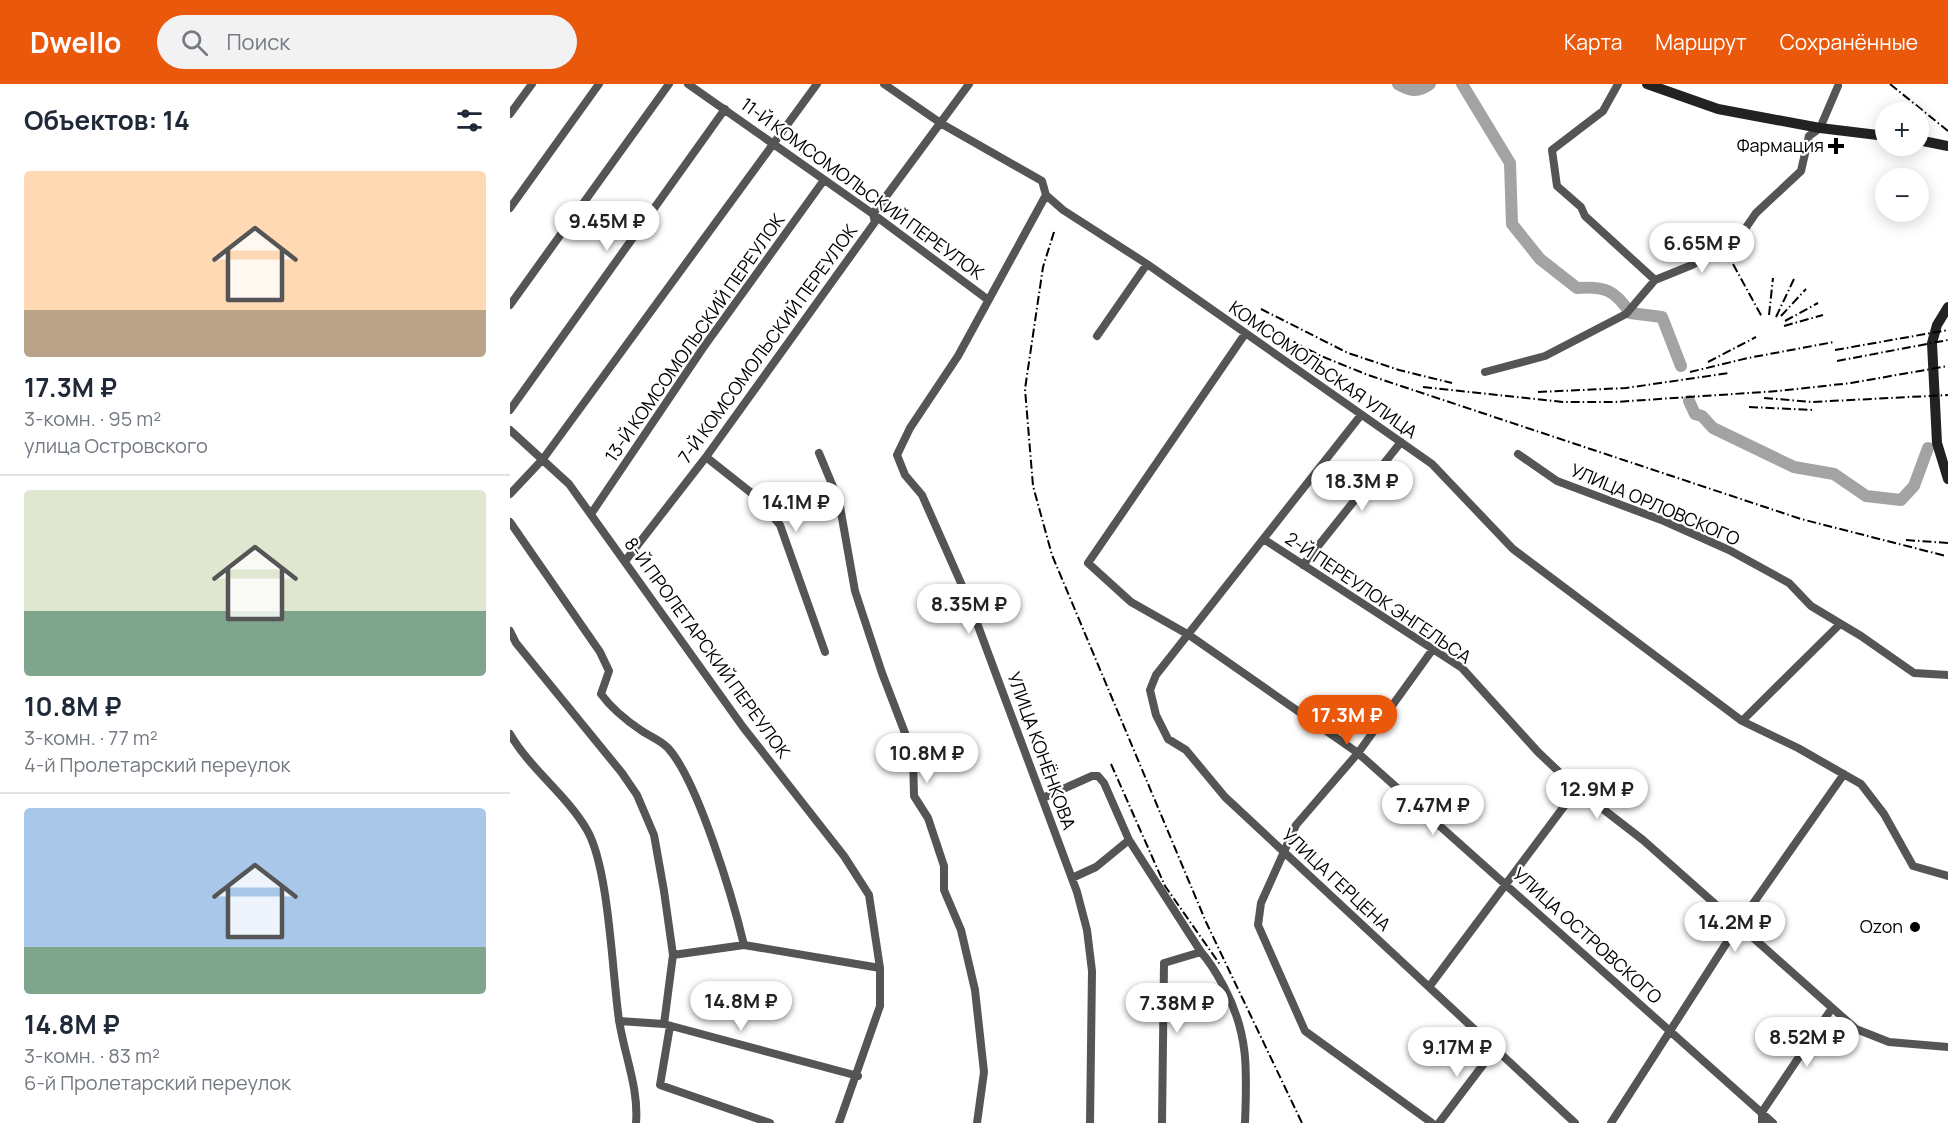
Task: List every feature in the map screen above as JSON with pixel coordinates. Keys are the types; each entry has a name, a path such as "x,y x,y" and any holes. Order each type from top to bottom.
{"street":[{"path":"510,114 532,84"},
{"path":"510,208 599,84"},
{"path":"510,305 669,84"},
{"name":"11-Й КОМСОМОЛЬСКИЙ ПЕРЕУЛОК","path":"688,84 873,214 987,299"},
{"path":"510,494 543,459 817,84"},
{"name":"КОМСОМОЛЬСКАЯ УЛИЦА","path":"884,84 942,124 1042,182 1046,195 1063,210 1147,264 1432,465 1460,491 1513,549 1742,721 1798,748 1861,784 1872,796 1913,866 1948,876"},
{"name":"7-Й КОМСОМОЛЬСКИЙ ПЕРЕУЛОК","path":"626,560 706,457 875,222 873,214 942,124 969,84"},
{"path":"1618,84 1603,111 1552,150 1557,186 1581,207 1585,216 1655,280"},
{"path":"1647,84 1718,109 1820,128 1875,135"},
{"path":"1485,372 1545,356 1626,314 1655,280 1692,265 1730,244 1745,229 1756,213 1801,171 1809,136 1820,128 1838,86"},
{"path":"510,410 725,109"},
{"path":"1929,142 1948,146"},
{"name":"13-Й КОМСОМОЛЬСКИЙ ПЕРЕУЛОК","path":"591,514 704,348 824,180"},
{"name":"УЛИЦА КОНЁНКОВА","path":"1046,195 987,299 958,356 910,428 897,455 905,475 922,495 968,599 1072,878 1087,930 1092,971 1090,1123"},
{"path":"1097,336 1147,264"},
{"path":"1948,307 1937,325 1932,343 1937,443 1948,479"},
{"name":"УЛИЦА ОСТРОВСКОГО","path":"1245,334 1088,563 1131,602 1189,635 1358,753 1773,1123"},
{"name":"УЛИЦА ГЕРЦЕНА","path":"1361,415 1265,540 1156,675 1150,690 1156,715 1168,739 1186,750 1225,797 1575,1123"},
{"name":"8-Й ПРОЛЕТАРСКИЙ ПЕРЕУЛОК","path":"510,430 569,484 626,560 742,727 844,856 869,895 880,968"},
{"path":"1303,565 1401,442"},
{"path":"819,453 839,501 855,591 882,673 913,754 914,796 931,827 944,866 944,890 961,930 973,980 984,1072 977,1123"},
{"name":"УЛИЦА ОРЛОВСКОГО","path":"1518,454 1557,480 1664,521 1728,550 1789,583 1811,606 1914,674 1948,675"},
{"path":"706,457 754,495 780,525 825,652"},
{"path":"510,522 600,652 609,670 601,694 619,713 670,750 685,776 698,804 733,901 744,945"},
{"name":"2-Й ПЕРЕУЛОК ЭНГЕЛЬСА","path":"1265,540 1462,668 1538,752 1577,789 1643,840 1856,1029 1889,1042 1948,1047"},
{"path":"1742,721 1840,624"},
{"path":"510,631 516,643 637,795 654,835 673,955 660,1085 770,1123"},
{"path":"1432,1123 1305,1031 1258,925 1261,903 1296,825 1358,753 1433,649"},
{"path":"510,734 520,752 561,794 588,832 599,868 619,1021 637,1107 636,1123"},
{"path":"1611,1123 1738,924 1844,774"},
{"path":"1042,798 1092,776 1098,776 1104,783 1129,840 1201,952 1211,962 1242,1026 1246,1057 1245,1123"},
{"path":"1429,987 1508,885 1577,789"},
{"path":"1072,878 1096,867 1129,840"},
{"path":"673,955 744,945 880,968 880,1006 858,1076 839,1123"},
{"path":"1162,1123 1164,963 1201,952"},
{"path":"1762,1123 1762,1112 1832,1008"},
{"path":"619,1021 667,1025 858,1076"},
{"path":"1439,1123 1495,1049"}],"waterway":[{"path":"1398,84 1414,90 1422,89 1430,84"},
{"path":"1462,84 1510,163 1512,224 1540,259 1577,288 1608,291 1614,294 1630,313 1662,317 1681,366"},
{"path":"1689,401 1695,414 1702,416 1713,428 1794,467 1834,474 1866,496 1901,500 1914,486 1928,448"}],"railway":[{"path":"1890,84 1948,131"},
{"path":"1054,232 1043,267 1025,389 1033,486 1052,555 1206,922 1302,1123"},
{"path":"1733,264 1762,317"},
{"path":"1769,315 1773,278"},
{"path":"1776,317 1794,279"},
{"path":"1781,316 1806,289"},
{"path":"1785,321 1818,303"},
{"path":"1261,309 1348,353 1399,370 1452,383"},
{"path":"1784,326 1823,315"},
{"path":"1835,350 1948,330"},
{"path":"1279,334 1321,356 1368,375 1801,519 1946,556"},
{"path":"1708,362 1756,337"},
{"path":"1837,361 1948,340"},
{"path":"1690,372 1748,358 1834,342"},
{"path":"1423,387 1563,402 1615,402 1778,391 1851,383 1948,366"},
{"path":"1538,392 1626,388 1729,373"},
{"path":"1764,398 1812,402 1948,395"},
{"path":"1749,407 1814,410"},
{"path":"1906,540 1948,543"},
{"path":"1111,764 1165,886 1221,966"}],"place":[{"name":"Фармация","path":"1836,146"},
{"name":"Ozon","path":"1915,927"}]}
